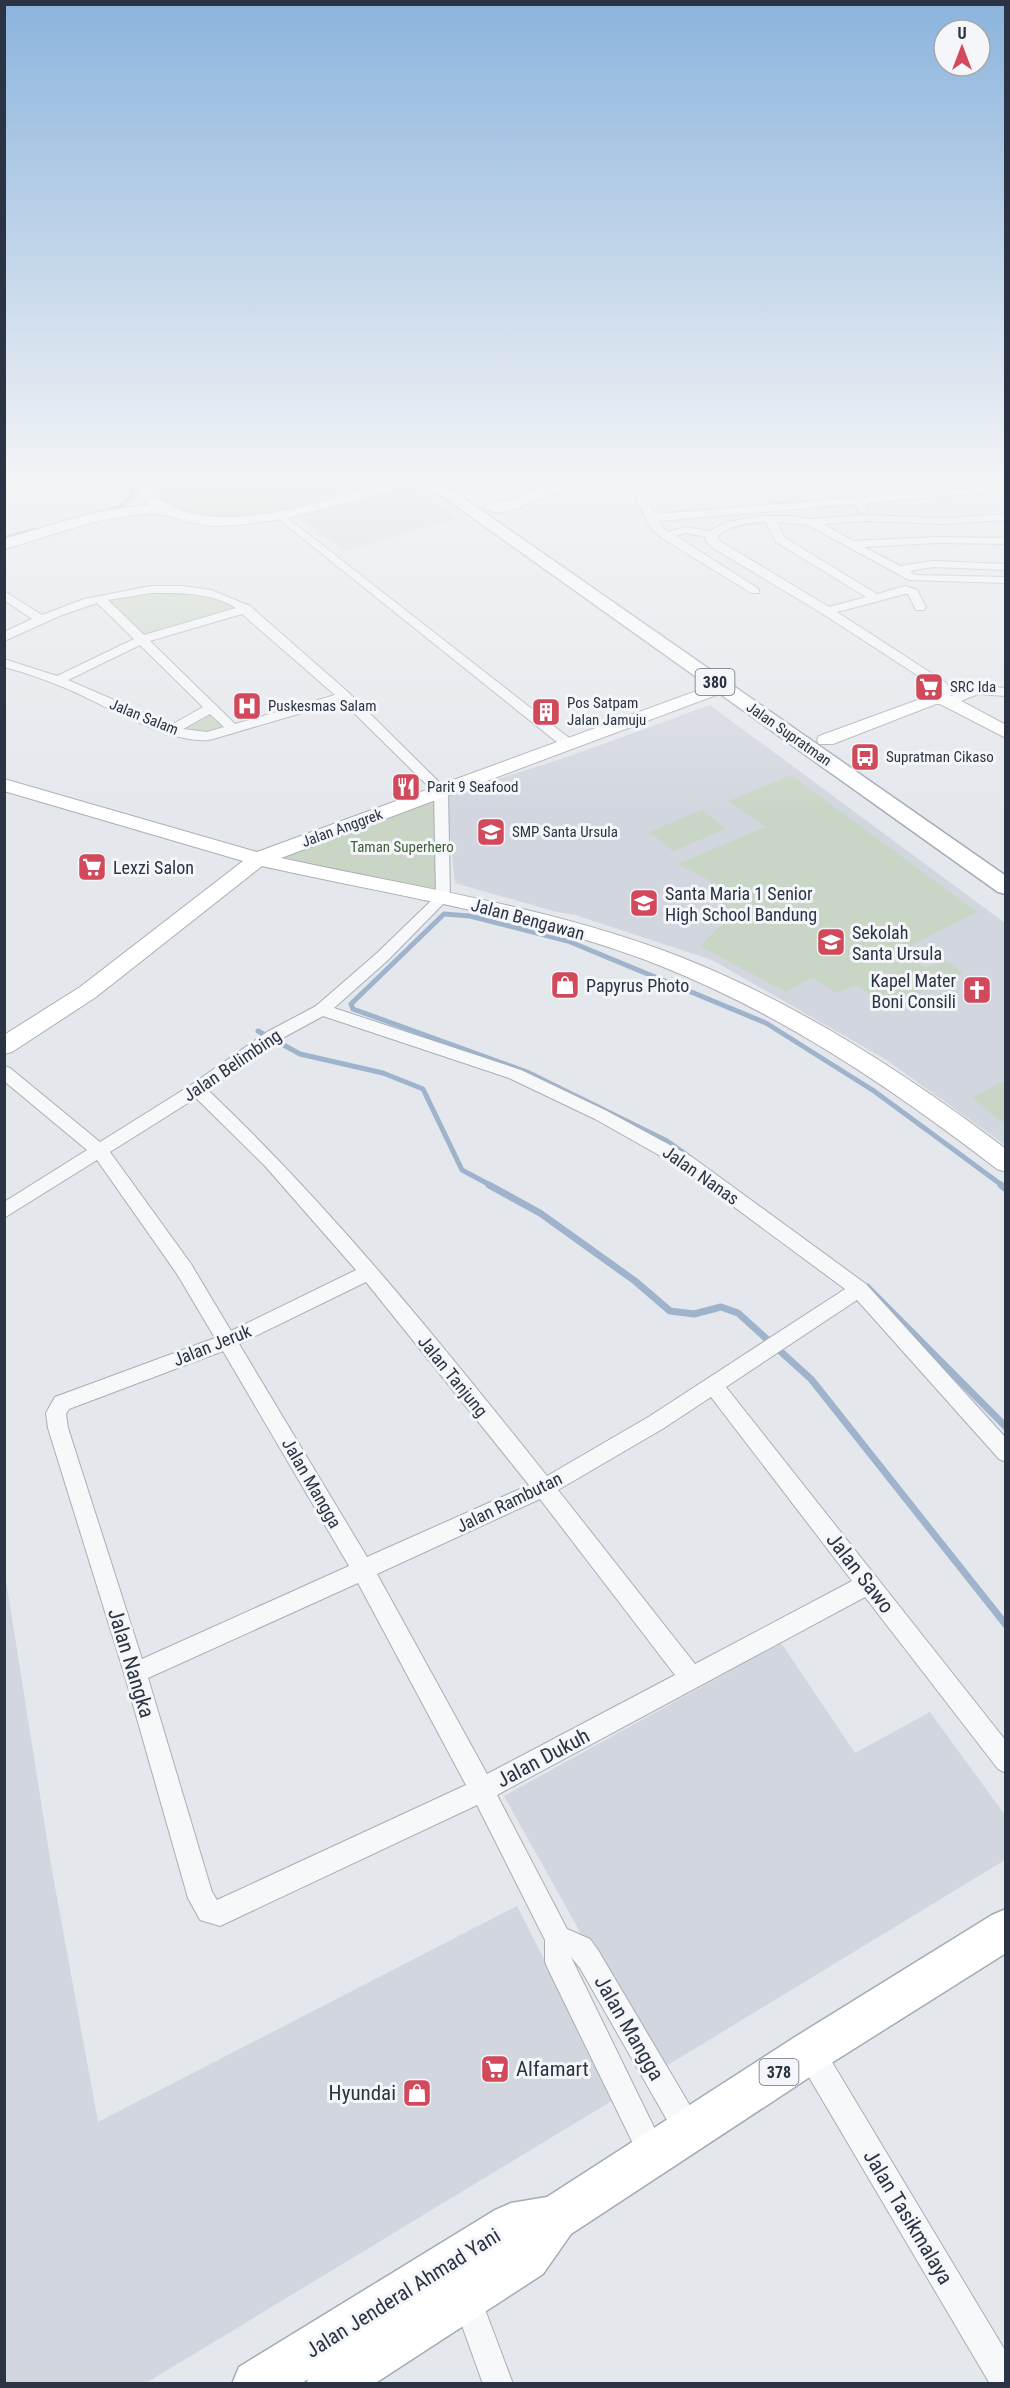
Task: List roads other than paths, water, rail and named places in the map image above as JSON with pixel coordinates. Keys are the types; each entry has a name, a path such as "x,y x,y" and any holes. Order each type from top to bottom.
{"main road":[{"name":"Jalan Supratman","path":"583,589 1005,887"},
{"name":"Jalan Supratman","path":"610,589 1005,866"},
{"name":"Jalan Jenderal Ahmad Yani","path":"330,2384 527,2258 555,2218 810,2052 1005,1930"},
{"name":"Jalan Jenderal Ahmad Yani","path":"256,2384 511,2226 555,2218"}],"street":[{"path":"4,637 39,618 141,590 163,589"},
{"path":"183,589 217,594 246,609 344,696 441,791 443,897"},
{"path":"374,589 568,744"},
{"path":"791,589 941,685 945,690 947,700 1005,733"},
{"path":"862,589 874,597"},
{"path":"827,611 895,589"},
{"path":"914,589 920,607"},
{"path":"4,594 39,618"},
{"path":"101,600 233,729"},
{"path":"58,680 142,640 246,609"},
{"name":"Jalan Salam","path":"4,663 58,680 171,730 200,737 344,696"},
{"name":"Jalan Anggrek","path":"4,1046 88,992 258,859 722,687"},
{"path":"826,740 934,699 947,700 976,690 1005,692"},
{"path":"171,730 212,708"},
{"name":"Jalan Bengawan","path":"4,785 258,859 521,915 662,958 793,1018 864,1060 923,1100 1005,1163"},
{"name":"Jalan Belimbing","path":"4,1211 197,1089 268,1039 322,1010 382,957 443,897"},
{"name":"Jalan Nanas","path":"322,1010 515,1074 610,1120 686,1162 859,1289 1005,1453"},
{"name":"Jalan Mangga","path":"4,1072 100,1151 184,1269 228,1341 363,1570 482,1790 558,1938 558,1962 653,2154"},
{"name":"Jalan Tanjung","path":"197,1089 280,1170 368,1272 544,1488 692,1679"},
{"name":"Jalan Jeruk","path":"56,1413 62,1403 228,1341 368,1272"},
{"name":"Jalan Rambutan","path":"135,1673 544,1488 657,1422 859,1289"},
{"name":"Jalan Sawo","path":"713,1385 1005,1761"},
{"name":"Jalan Nangka","path":"56,1413 58,1428 135,1673 201,1898 209,1911"},
{"name":"Jalan Dukuh","path":"209,1911 220,1913 482,1790 868,1584"},
{"name":"Jalan Mangga","path":"558,1938 581,1948 589,1959 689,2131"},
{"name":"Jalan Tasikmalaya","path":"810,2052 1005,2381"},
{"path":"466,2296 498,2384"}],"waterway":[{"path":"687,1155 667,1141 527,1072 353,1009 351,1004 444,914 470,916 568,941 766,1023 874,1091 1003,1186"},
{"path":"258,1031 300,1054 383,1073 423,1089 462,1170 492,1186"},
{"path":"489,1185 540,1213 635,1281 670,1311 694,1314 721,1307 738,1313 811,1379 1006,1625"},
{"path":"1001,1185 1006,1189"},
{"path":"867,1287 1006,1427"}],"place":[{"name":"SRC Ida","path":"929,687"},
{"name":"Puskesmas Salam","path":"247,706"},
{"name":"Pos Satpam Jalan Jamuju","path":"546,712"},
{"name":"Supratman Cikaso","path":"865,757"},
{"name":"Parit 9 Seafood","path":"406,787"},
{"name":"SMP Santa Ursula","path":"491,832"},
{"name":"Lexzi Salon","path":"92,867"},
{"name":"Santa Maria 1 Senior High School Bandung","path":"644,903"},
{"name":"Sekolah Santa Ursula","path":"831,942"},
{"name":"Papyrus Photo","path":"565,985"},
{"name":"Kapel Mater Boni Consili","path":"977,990"},
{"name":"Alfamart","path":"495,2069"},
{"name":"Hyundai","path":"417,2093"}],"park label":[{"name":"Taman Superhero","path":"402,847"}]}
